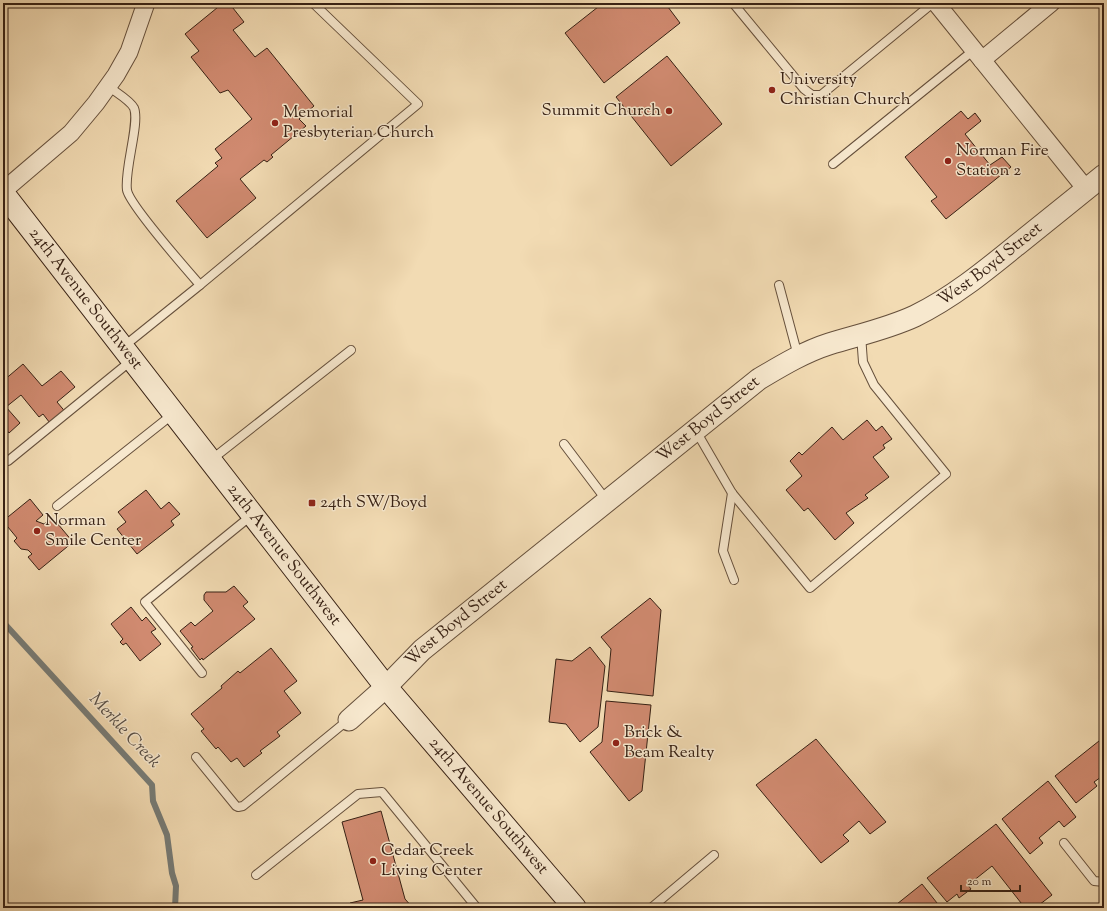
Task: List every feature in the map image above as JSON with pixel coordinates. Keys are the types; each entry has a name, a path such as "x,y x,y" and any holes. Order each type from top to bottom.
{"main road":[{"name":"24th Avenue Southwest","path":"3,192 386,687 575,908"}],"street":[{"path":"3,192 77,127 108,86 129,52 146,3"},
{"path":"934,3 1086,189"},
{"path":"978,55 1051,3"},
{"name":"West Boyd Street","path":"349,720 386,687 422,650 759,380 799,357 828,344 861,335 915,316 963,287 1104,175"}],"lane":[{"path":"8,461 128,353 200,285 418,104 313,3"},
{"path":"733,3 804,89 812,95 821,95 934,3"},
{"path":"833,164 978,55"},
{"path":"108,86 133,107 136,118 131,145 126,191 135,206 200,285"},
{"path":"779,285 799,357"},
{"path":"696,430 732,493 810,588 946,474 874,385 863,362 861,335"},
{"path":"211,460 351,350"},
{"path":"57,506 174,413"},
{"path":"564,444 608,501"},
{"path":"732,493 723,551 734,580"},
{"path":"202,673 145,602 253,515"},
{"path":"196,757 236,806 243,806 349,720"},
{"path":"256,875 358,794 382,792 477,908"},
{"path":"1064,843 1094,881 1104,882"},
{"path":"651,908 714,855"}],"building":[{"name":"Memorial Presbyterian Church","path":"223,3 229,3 244,22 233,30 255,57 267,48 314,106 299,119 306,126 271,155 273,157 267,162 264,160 240,179 256,198 207,238 176,201 218,166 215,163 222,158 215,149 252,119 228,90 220,93 191,57 199,51 185,34"},
{"path":"603,3 665,3 680,23 604,83 565,33"},
{"name":"Summit Church","path":"667,56 722,124 671,166 616,97"},
{"name":"Norman Fire Station 2","path":"961,111 968,119 975,113 981,121 965,134 990,165 1002,157 1011,167 946,219 931,201 937,197 905,157"},
{"path":"23,364 42,386 61,371 75,387 57,402 68,415 53,427 43,414 39,417 21,395 6,407 20,423 9,433 3,425 3,381"},
{"path":"867,420 876,431 882,426 892,439 883,445 885,448 873,457 889,477 865,495 868,498 846,513 854,523 835,540 808,508 804,511 786,490 802,476 790,461 799,452 802,455 832,427 843,440"},
{"path":"146,490 161,509 169,502 180,514 171,521 174,525 137,554 117,529 126,522 118,512"},
{"name":"Norman Smile Center","path":"30,499 43,515 36,521 44,524 52,517 73,542 39,570 28,557 32,554 28,550 21,549 14,541 17,538 3,521"},
{"path":"234,586 248,602 243,606 255,619 203,660 202,658 200,660 191,648 193,647 180,631 191,622 195,626 213,611 204,600 204,595 206,592 226,592"},
{"path":"650,598 661,610 653,696 607,691 611,649 601,637"},
{"path":"131,607 142,621 146,617 156,629 151,632 161,644 140,661 126,643 123,645 120,642 123,639 111,624"},
{"path":"590,647 605,666 598,727 580,742 566,724 549,722 556,659 572,661"},
{"path":"271,648 297,681 284,691 301,713 277,732 280,736 260,751 262,753 244,767 237,758 231,762 218,747 216,749 201,731 204,729 191,714 222,688 221,686 238,671 240,673"},
{"path":"606,701 651,705 642,791 629,801 590,752 602,742"},
{"path":"1104,737 1104,775 1094,782 1097,786 1076,803 1055,776"},
{"path":"816,739 886,822 870,834 859,821 843,835 849,841 821,863 756,785"},
{"path":"1048,781 1076,817 1064,827 1059,821 1039,838 1043,843 1030,854 1002,819"},
{"name":"Cedar Creek Living Center","path":"381,811 405,899 413,908 352,908 350,903 363,900 342,822"},
{"path":"996,824 1052,895 1035,908 1025,908 992,866 968,885 971,889 959,898 957,894 947,902 927,878"},
{"path":"922,884 941,908 892,908"}],"waterway":[{"name":"Merkle Creek","path":"3,622 152,785 153,801 167,835 172,873 176,886 175,908"}],"place":[{"name":"University Christian Church","path":"772,90"},
{"name":"Summit Church","path":"669,111"},
{"name":"Memorial Presbyterian Church","path":"275,123"},
{"name":"Norman Fire Station 2","path":"948,161"},
{"name":"24th SW/Boyd","path":"312,503"},
{"name":"Norman Smile Center","path":"37,531"},
{"name":"Brick & Beam Realty","path":"616,743"},
{"name":"Cedar Creek Living Center","path":"373,861"}]}
